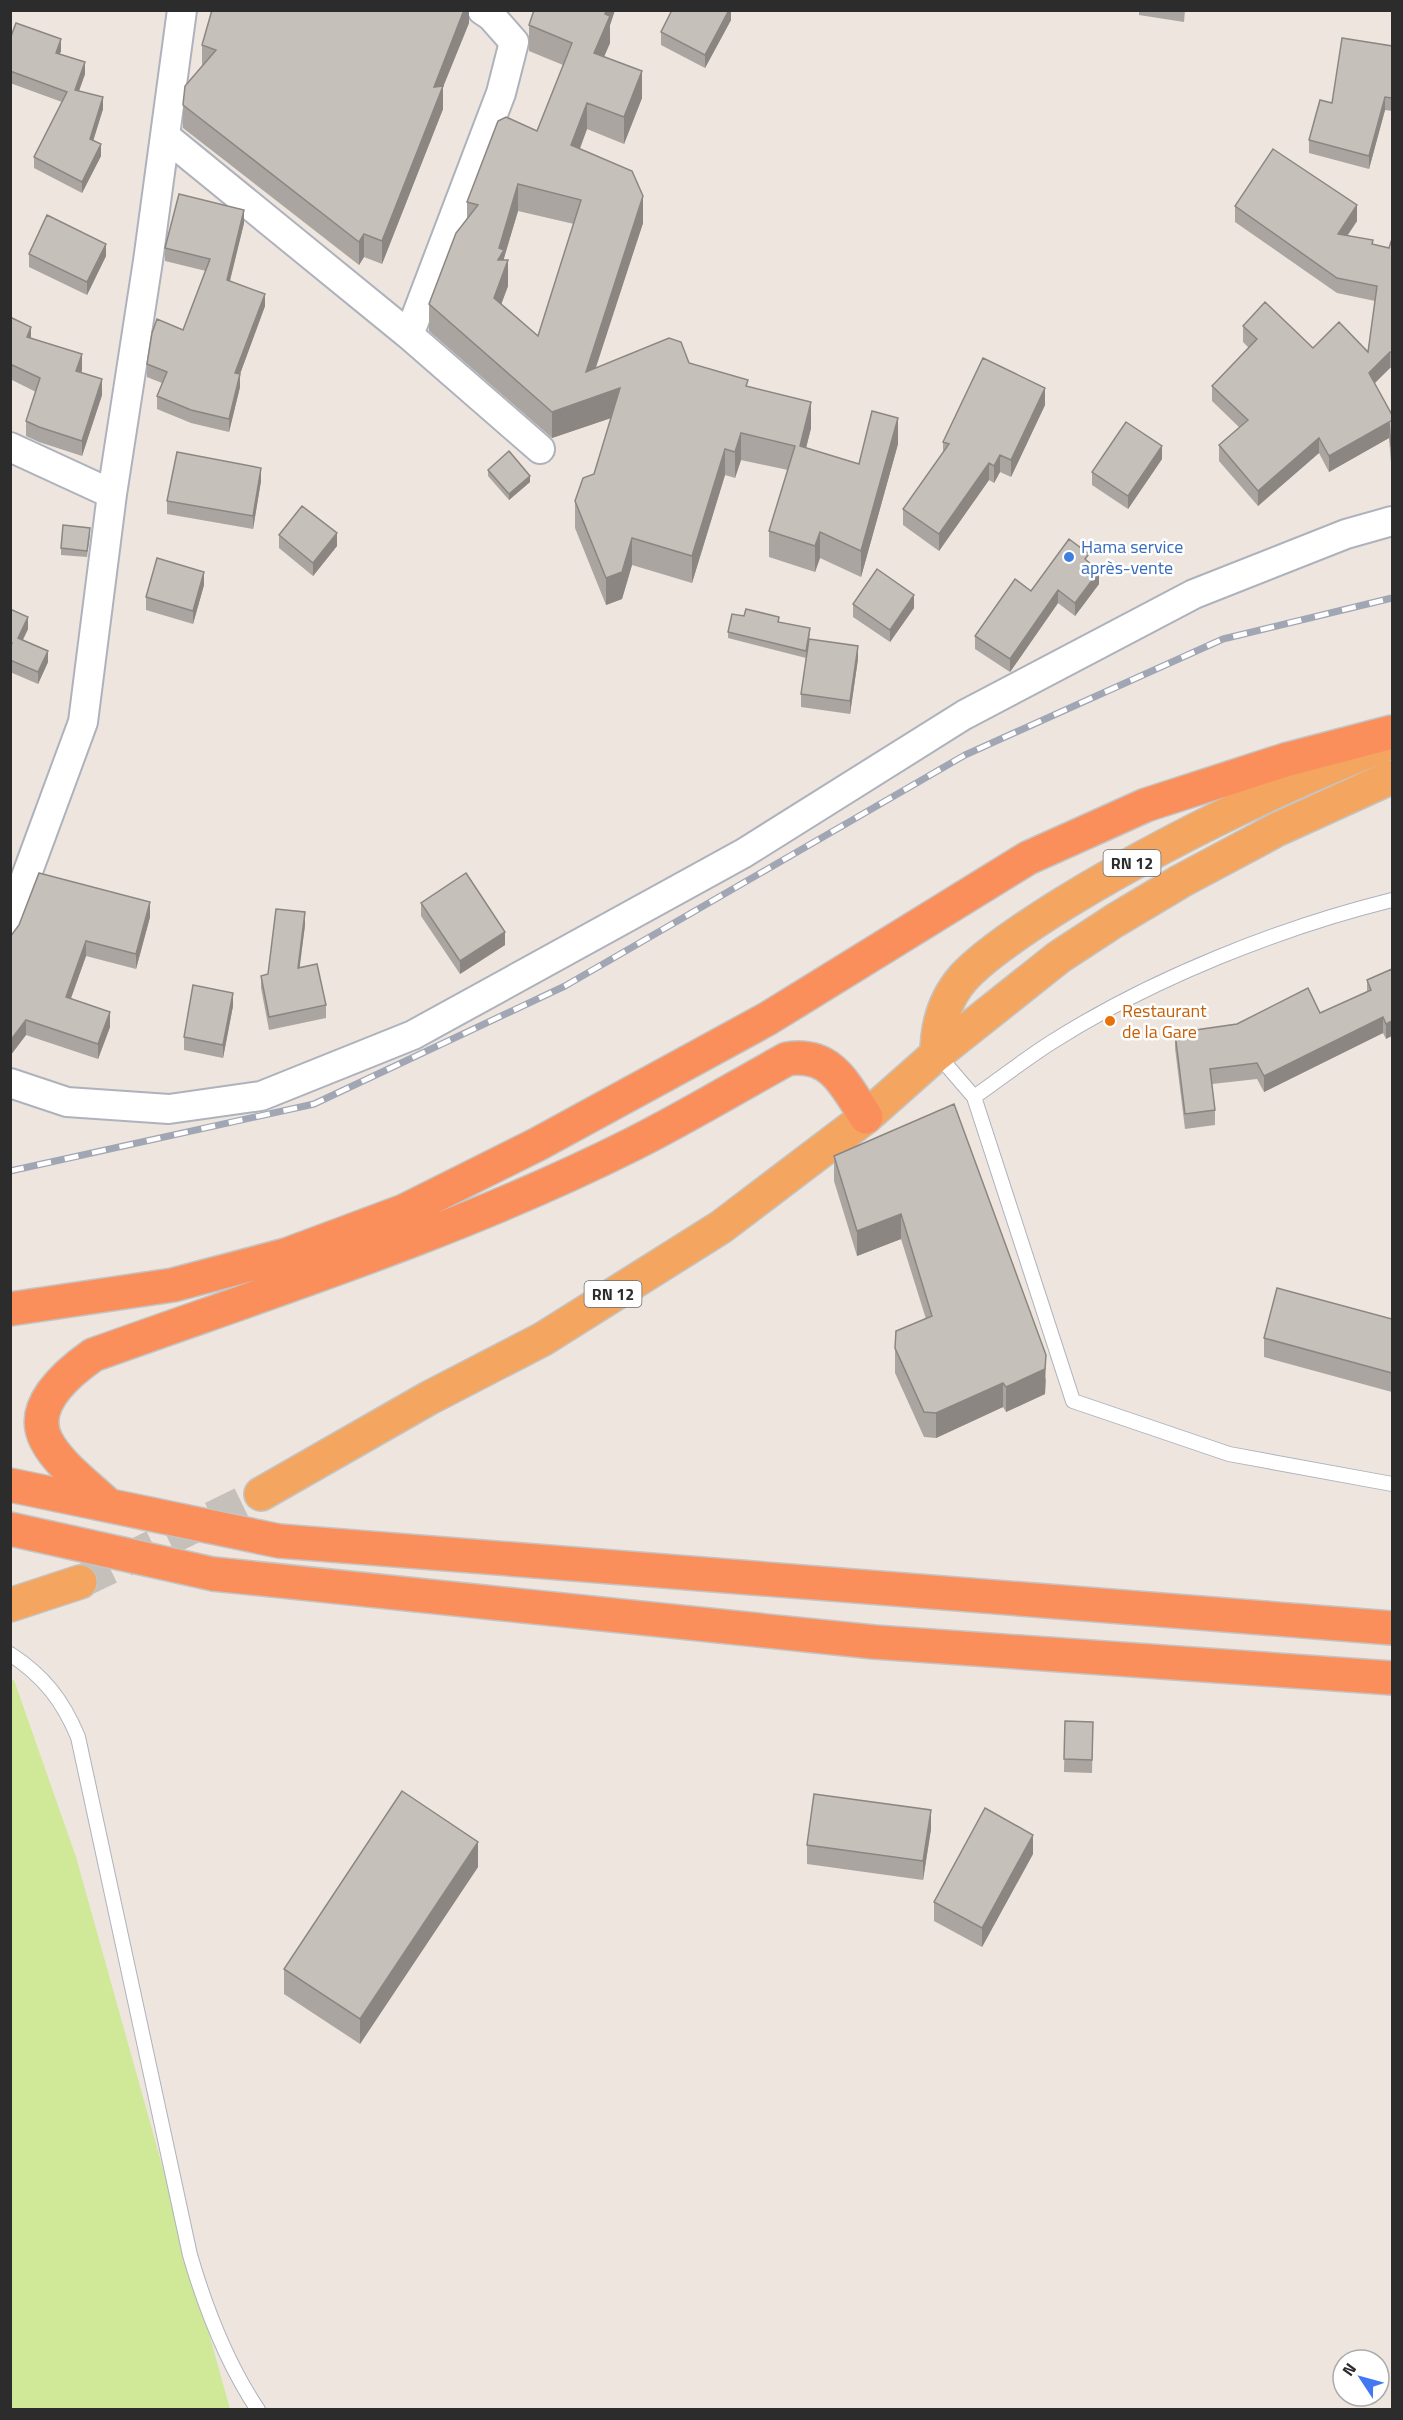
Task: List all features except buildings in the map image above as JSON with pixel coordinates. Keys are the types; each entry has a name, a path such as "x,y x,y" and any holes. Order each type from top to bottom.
{"highway":[{"path":"10,1309 173,1285 286,1255 404,1211 538,1144 767,1019 1028,858 1146,805 1285,760 1392,732"},
{"name":"RN 12","path":"937,1054 940,1020 954,990 977,966 1038,920 1117,871 1212,821 1328,768 1392,742"},
{"name":"RN 12","path":"261,1494 429,1398 543,1339 721,1227 866,1117 937,1054 1059,957 1181,881 1278,828 1392,777"},
{"path":"106,1503 56,1454 45,1438 43,1419 49,1395 68,1373 93,1355 390,1249 496,1205 632,1144 788,1059 801,1057 827,1065 837,1074 866,1117"},
{"path":"10,1485 106,1503 279,1541 1392,1628"},
{"path":"10,1529 213,1574 874,1642 1392,1678"},
{"path":"10,1605 80,1582"}],"street":[{"path":"10,920 83,722 112,494 182,10"},
{"path":"409,335 501,93 514,42 491,16 482,10"},
{"path":"165,136 409,335 540,449"},
{"path":"10,447 112,494"},
{"path":"10,1083 67,1102 169,1109 261,1096 402,1039 744,853 964,715 1194,594 1346,534 1392,521"}],"lane":[{"path":"974,1097 1053,1041 1145,991 1243,949 1336,914 1392,900"},
{"path":"937,1054 974,1097 1073,1401 1229,1454 1392,1484"},
{"path":"10,1654 51,1687 66,1708 78,1737 190,2255 205,2306 226,2356 258,2409"}],"green space":[{"path":"14,1680 76,1857 230,2409 11,2410 10,1681"}],"tunnel":[{"path":"80,1582 261,1494"}],"railway":[{"path":"10,1171 314,1104 565,986 965,755 1223,639 1392,598"}],"place":[{"name":"Hama service après-vente","path":"1069,557"},
{"name":"Restaurant de la Gare","path":"1110,1021"}]}
